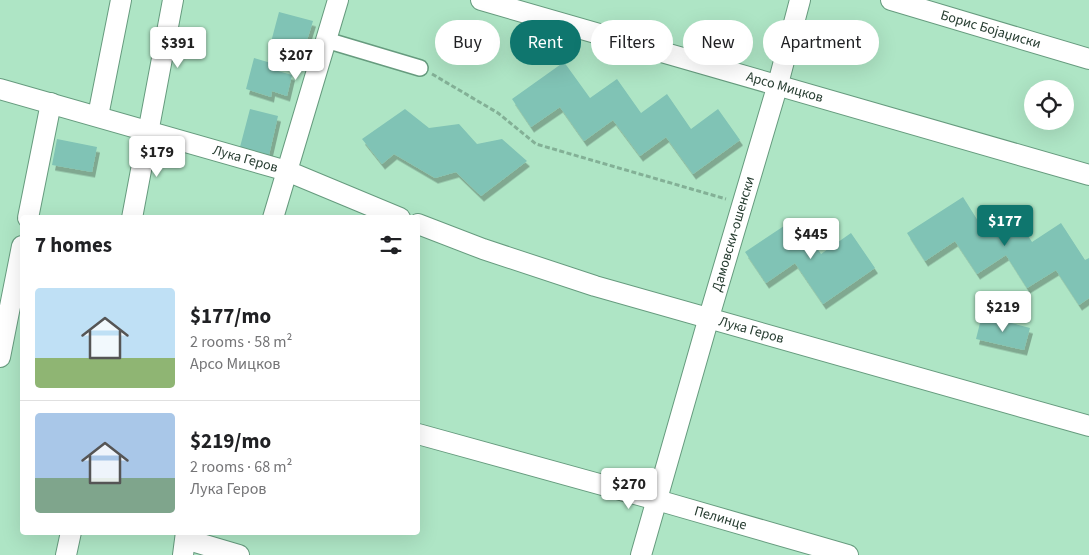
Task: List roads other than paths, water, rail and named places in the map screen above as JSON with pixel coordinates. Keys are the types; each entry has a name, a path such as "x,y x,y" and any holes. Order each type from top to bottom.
{"street":[{"path":"98,116 120,0"},
{"path":"133,215 173,0"},
{"path":"274,215 338,0"},
{"name":"Арсо Мицков","path":"481,0 1089,175"},
{"name":"Дамовски-ошенски","path":"641,555 778,84 800,0"},
{"name":"Борис Бојаџиски","path":"891,0 1089,59"},
{"path":"326,40 420,68"},
{"name":"Лука Геров","path":"0,89 287,171 393,215"},
{"path":"29,215 51,103"},
{"name":"Лука Геров","path":"420,225 483,249 595,286 1089,426"},
{"path":"0,357 20,256"},
{"name":"Пелинце","path":"420,435 848,555"},
{"path":"66,555 70,535"},
{"path":"183,555 186,535"},
{"path":"187,535 195,542 239,555"}]}
